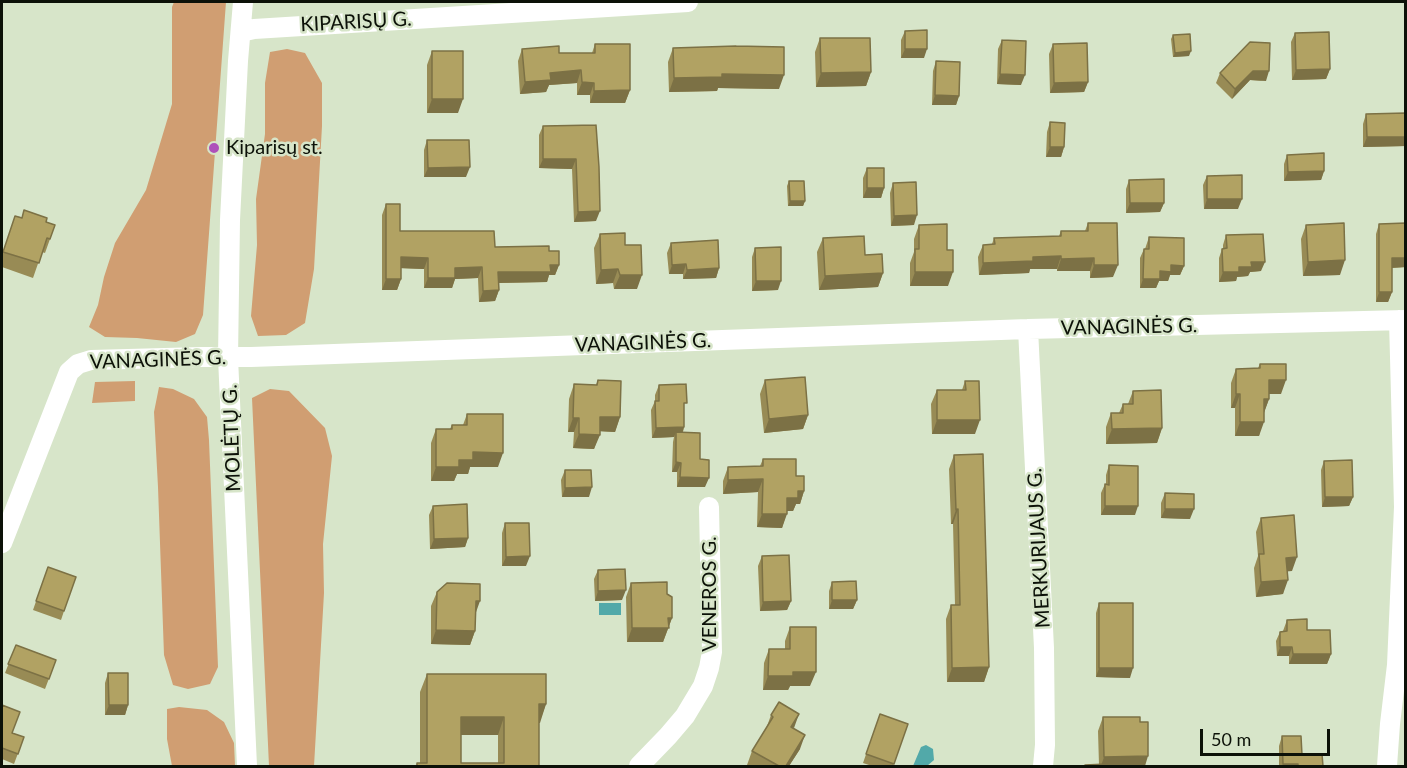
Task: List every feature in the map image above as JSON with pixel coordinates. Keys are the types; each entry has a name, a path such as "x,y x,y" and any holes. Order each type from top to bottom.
{"street":[{"name":"MOLĖTŲ G.","path":"243,2 230,220 228,358 247,766"},
{"name":"KIPARISŲ G.","path":"241,32 254,29 688,2"},
{"name":"VANAGINĖS G.","path":"2,543 69,372 78,364 91,360 228,358 1028,329 1402,320"},
{"path":"1387,766 1396,665 1404,507 1402,320"},
{"name":"MERKURIJAUS G.","path":"1028,329 1044,648 1045,745 1043,766"},
{"name":"VENEROS G.","path":"639,766 685,716 703,686 709,668 712,652 709,507"}],"shaded area":[{"path":"174,2 226,2 203,315 195,334 176,342 105,337 89,327 98,305 115,243 146,190 172,104 172,7"},
{"path":"287,49 305,53 322,83 322,126 314,269 305,323 286,335 258,336 251,316 257,245 256,199 265,134 265,83 270,52"},
{"path":"135,381 135,401 92,403 95,382"},
{"path":"159,387 173,389 194,399 207,417 218,667 210,684 188,689 173,685 164,655 154,412"},
{"path":"270,389 289,391 325,428 332,456 323,544 324,593 314,766 269,766 252,398"},
{"path":"179,707 207,710 224,722 234,743 235,766 172,766 167,739 167,709"}],"water":[{"path":"599,603 621,603 621,615 599,615"},
{"path":"926,745 933,749 934,760 927,766 913,766 921,747"}],"building":[{"path":"927,30 927,49 905,49 905,31"},
{"path":"1329,32 1330,69 1296,70 1295,33"},
{"path":"1190,34 1191,51 1175,53 1173,35"},
{"path":"820,38 870,38 871,72 821,73"},
{"path":"1002,40 1026,41 1025,75 1000,74"},
{"path":"1250,42 1270,43 1269,71 1253,71 1235,89 1220,73"},
{"path":"1087,43 1088,82 1054,83 1053,44"},
{"path":"595,44 630,44 630,90 594,91 594,83 582,82 581,70 550,73 551,80 525,82 522,49 559,46 559,53 595,53"},
{"path":"784,47 784,75 722,74 722,77 674,78 673,48"},
{"path":"432,51 463,51 463,99 432,99"},
{"path":"936,61 960,62 959,96 935,95"},
{"path":"1406,113 1406,137 1367,137 1366,114"},
{"path":"1050,122 1065,123 1064,147 1050,147"},
{"path":"596,125 600,211 578,212 576,159 543,159 543,126"},
{"path":"427,140 469,140 470,167 428,168"},
{"path":"1324,153 1324,171 1288,172 1287,155"},
{"path":"867,168 884,168 884,188 867,188"},
{"path":"1242,175 1242,199 1207,199 1207,176"},
{"path":"1164,179 1164,203 1130,203 1129,180"},
{"path":"789,181 804,181 805,201 790,201"},
{"path":"916,182 917,215 894,216 893,183"},
{"path":"386,204 400,204 400,231 494,231 495,247 549,246 549,251 559,251 559,265 550,265 551,272 498,272 499,290 483,291 482,267 455,268 455,278 428,278 428,258 401,257 401,279 386,279"},
{"path":"24,210 47,218 46,222 55,225 50,239 47,238 39,263 3,252 15,216 22,218"},
{"path":"1088,223 1117,223 1118,265 1094,265 1094,258 1061,259 1061,256 1033,257 1033,261 983,263 983,245 995,244 994,238 1061,236 1061,231 1088,231"},
{"path":"1344,223 1345,260 1308,262 1306,225"},
{"path":"1406,223 1406,258 1392,258 1392,292 1379,292 1379,224"},
{"path":"947,224 947,250 953,250 953,272 915,272 915,249 919,249 919,225"},
{"path":"625,233 625,245 641,245 642,275 620,275 618,269 601,270 600,234"},
{"path":"1263,234 1265,262 1251,262 1252,267 1239,267 1239,272 1223,272 1222,249 1227,248 1226,235"},
{"path":"864,236 865,255 882,254 883,273 825,276 823,238"},
{"path":"1149,237 1184,238 1184,266 1171,265 1171,272 1160,271 1160,279 1143,279 1144,249 1149,249"},
{"path":"718,240 719,268 687,270 686,264 672,265 671,243"},
{"path":"781,247 781,281 756,281 755,248"},
{"path":"1260,364 1286,364 1286,380 1269,380 1269,399 1264,399 1264,422 1240,422 1240,394 1236,394 1236,369 1260,368"},
{"path":"805,377 808,415 769,419 765,380"},
{"path":"598,380 621,381 620,417 600,417 600,435 579,434 579,418 573,418 574,384 597,385"},
{"path":"965,381 979,381 980,420 937,420 937,390 966,390"},
{"path":"686,384 687,403 684,403 684,427 656,428 655,401 659,401 659,385"},
{"path":"1161,390 1162,428 1112,429 1111,413 1123,413 1123,404 1133,404 1133,391"},
{"path":"467,414 503,414 503,453 473,452 473,460 459,460 459,467 436,467 436,429 452,429 452,425 467,425"},
{"path":"676,432 700,433 700,459 709,460 709,478 680,477 681,463 676,462"},
{"path":"983,454 989,667 952,668 951,605 960,605 958,509 956,510 954,455"},
{"path":"763,459 796,459 796,476 804,476 804,491 798,491 798,498 787,498 787,514 762,514 763,479 728,480 728,467 763,466"},
{"path":"1352,460 1353,497 1325,497 1324,461"},
{"path":"1109,465 1138,466 1138,506 1105,506 1105,484 1109,485"},
{"path":"565,470 591,470 592,487 565,488"},
{"path":"1165,493 1194,494 1194,509 1165,509"},
{"path":"467,504 468,538 434,539 433,506"},
{"path":"1294,515 1297,557 1286,558 1288,580 1261,582 1259,554 1264,554 1261,518"},
{"path":"505,523 529,523 530,556 506,557"},
{"path":"789,555 791,601 763,602 762,556"},
{"path":"48,567 76,577 64,611 36,601"},
{"path":"625,569 626,590 598,591 598,570"},
{"path":"856,581 857,600 832,600 832,582"},
{"path":"667,582 667,594 672,597 672,618 668,618 669,628 632,628 631,583"},
{"path":"447,583 480,584 480,601 476,601 475,631 436,630 437,592"},
{"path":"1099,603 1133,603 1133,668 1099,668"},
{"path":"1307,619 1307,630 1330,630 1331,654 1293,654 1292,647 1280,647 1280,632 1287,631 1287,620"},
{"path":"790,627 816,627 816,672 793,672 793,676 768,676 769,649 790,649"},
{"path":"16,645 56,660 49,679 8,664"},
{"path":"108,673 128,673 128,705 109,705"},
{"path":"427,674 546,674 546,704 539,704 539,766 417,766 417,763 427,763","holes":["461,717 504,717 504,763 461,763"]},
{"path":"779,702 799,714 791,727 805,735 786,766 779,766 752,751 773,717 771,715"},
{"path":"2,705 20,712 12,733 24,737 18,754 2,748"},
{"path":"880,714 908,724 894,764 866,754"},
{"path":"1103,717 1140,717 1140,722 1148,722 1148,756 1104,757"},
{"path":"1282,736 1301,736 1302,755 1322,754 1323,766 1283,764"},
{"path":"1107,764 1107,766 1085,766 1085,765"}],"place":[{"name":"Kiparisų st.","path":"214,148"}]}
